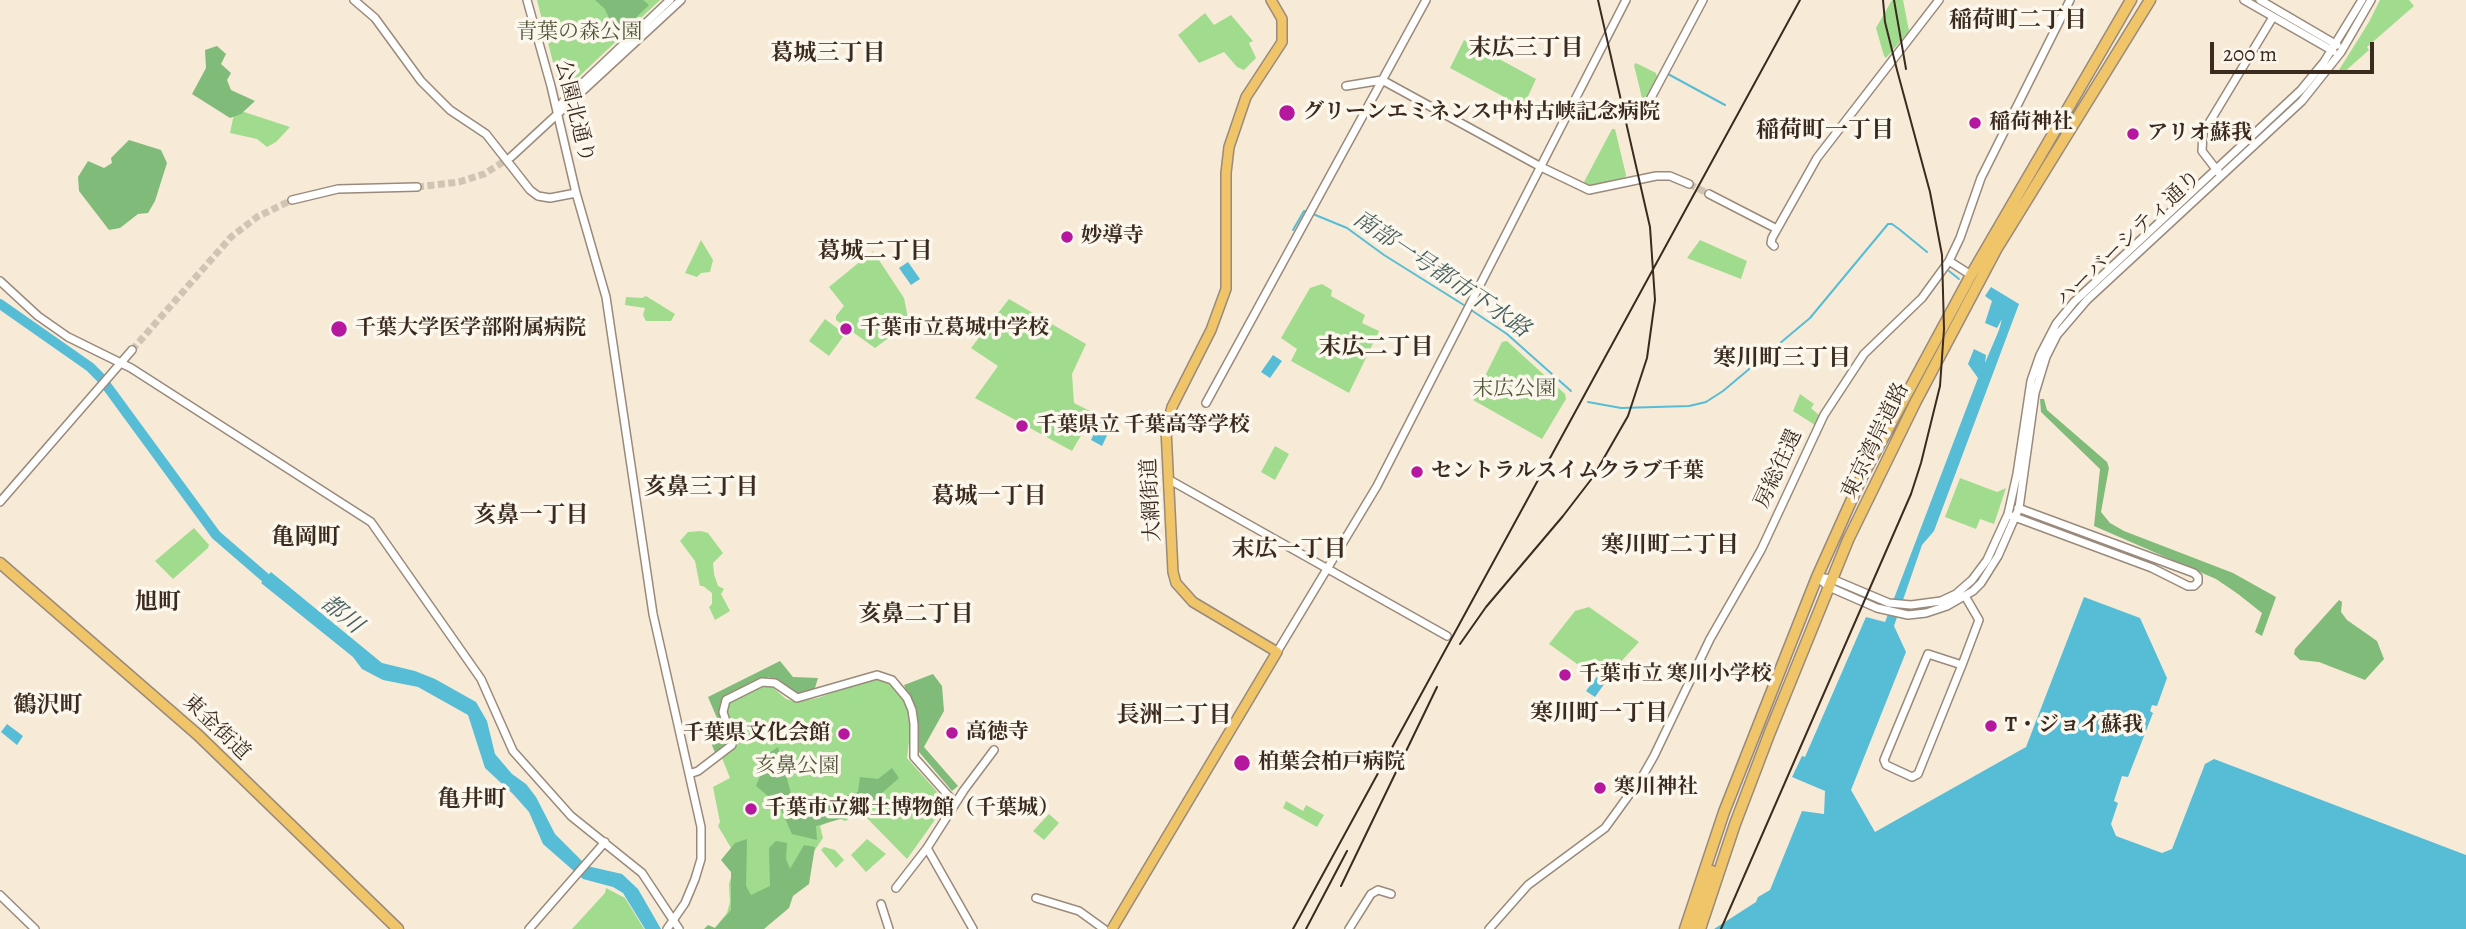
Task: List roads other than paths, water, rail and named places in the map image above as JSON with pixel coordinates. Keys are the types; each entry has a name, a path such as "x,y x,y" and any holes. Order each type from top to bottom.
{"highway":[{"name":"東京湾岸道路","path":"1685,929 1724,812 1817,577 1870,462 1970,275 2131,0"},
{"name":"東京湾岸道路","path":"1700,929 1735,824 1770,732 1848,540 1984,271 2060,142 2150,0"},
{"name":"東金街道","path":"0,563 198,735 398,929"},
{"path":"1693,929 1748,774 1770,732"}],"main road":[{"name":"大網街道","path":"1271,0 1282,19 1282,42 1246,97 1229,147 1226,173 1226,289 1211,330 1169,414 1166,429 1173,572 1180,589 1193,602 1277,652"},
{"path":"1112,929 1277,652"}],"street":[{"path":"354,0 375,18 421,81 450,110 486,134 530,190 544,198 576,193"},
{"name":"公園北通り","path":"527,0 558,113 576,193 606,297 653,614 701,827 701,859 688,897 668,928"},
{"path":"558,113 561,104 670,0"},
{"path":"512,156 681,0"},
{"path":"1206,403 1426,0"},
{"path":"1277,652 1377,486 1626,0"},
{"path":"1644,111 1703,0"},
{"path":"1774,246 1771,240 1817,158 1939,0"},
{"name":"房総往還","path":"1489,929 1519,894 1600,834 1623,805 1654,756 1710,639 1760,550 1824,415 1864,354 1922,298 1949,261 1960,238 1977,186 2070,0"},
{"path":"2244,0 2331,50 2341,52"},
{"path":"2260,0 2336,43 2341,52"},
{"name":"ハーバーシティ通り","path":"1888,607 1941,601 1968,584 1987,560 2012,516 2019,509 2035,393 2046,357 2057,335 2087,300 2301,90 2336,43 2362,0"},
{"name":"ハーバーシティ通り","path":"1888,607 1901,614 1915,615 1934,611 1973,591 1989,573 2012,516 2010,506 2031,381 2040,355 2056,324 2074,302 2297,106 2341,52 2371,0"},
{"path":"2219,173 2202,151 2203,133 2273,17"},
{"path":"1346,86 1382,80 1541,167 1589,190 1657,176 1670,176 1689,184"},
{"path":"292,200 338,189 417,187"},
{"path":"1709,194 1777,229"},
{"path":"1949,261 1970,275"},
{"path":"0,281 38,316 68,337 120,363 371,522 481,679 513,751 561,806 642,873 679,929"},
{"path":"0,502 132,350"},
{"path":"1168,480 1447,636"},
{"path":"2010,506 2199,577 2194,586 2188,586 2152,568 2012,516"},
{"path":"1817,577 1888,607"},
{"path":"1962,666 1928,654 1884,760 1886,765 1912,777 1918,774 1962,666 1979,620 1965,596"},
{"path":"689,774 698,771 732,745 723,712 726,700 762,682 775,683 797,698 877,675 892,681 907,698 914,724 914,757 955,803"},
{"path":"896,888 927,848 955,803 994,750"},
{"path":"529,929 605,842"},
{"path":"927,848 973,929"},
{"path":"1349,929 1371,894 1378,890 1391,894"},
{"path":"0,895 35,929"},
{"path":"1036,898 1079,911 1104,929"},
{"path":"881,904 888,929"}],"water":[{"path":"908,262 920,279 911,285 899,268"},
{"path":"1991,287 2019,304 1934,531 1922,545 1894,626 1906,652 1851,790 1875,832 2026,747 2084,597 2140,618 2167,678 2157,706 2152,705 2150,711 2153,713 2128,777 2122,776 2114,801 2118,803 2111,824 2116,836 2162,853 2172,849 2205,764 2214,759 2466,855 2466,929 1714,929 1770,890 1802,811 1824,814 1825,791 1792,777 1802,756 1805,757 1866,617 1885,622 1978,378 1968,364 1974,349 1986,355 1985,363 1999,330 2002,319 1997,328 1985,323 1992,301 1985,296"},
{"path":"1273,355 1282,361 1270,378 1261,372"},
{"path":"1100,422 1111,427 1102,446 1091,440"},
{"path":"271,572 382,663 435,679 476,702 487,721 495,754 536,797 555,834 587,866 622,874 638,889 661,929 645,929 623,893 613,887 583,879 543,844 529,812 485,768 468,715 418,687 383,680 362,669 353,657 261,583"},
{"path":"1599,674 1607,680 1595,697 1586,691"},
{"path":"7,724 23,736 17,745 1,732"}],"waterway":[{"path":"1668,74 1725,105"},
{"name":"南部一号都市下水路","path":"1293,230 1304,211 1308,213"},
{"name":"南部一号都市下水路","path":"1313,214 1347,228 1384,255 1467,307"},
{"name":"南部一号都市下水路","path":"1588,402 1621,408 1689,406 1706,402 1723,391 1810,318 1888,224 1899,229 1927,252"},
{"path":"1949,271 1959,279"},
{"name":"都川","path":"0,304 90,367 101,378 216,535 275,586"},
{"name":"南部一号都市下水路","path":"1471,310 1507,334 1571,391"}],"tunnel":[{"path":"417,187 459,182 484,174 511,157"},
{"path":"1689,184 1709,194"},
{"path":"132,350 231,237 257,217 292,200"}],"railway":[{"path":"1460,644 1486,607 1593,477 1628,416 1647,358 1655,300 1650,227 1598,0"},
{"path":"1293,929 1800,0"},
{"path":"1721,929 1911,494 1940,386 1944,329 1942,255 1930,192 1885,22 1883,0"},
{"path":"1894,0 1906,69"},
{"path":"1341,886 1437,687"},
{"path":"1306,929 1347,851"}],"place":[{"name":"グリーンエミネンス中村古峡記念病院","path":"1287,113"},
{"name":"稲荷神社","path":"1975,123"},
{"name":"アリオ蘇我","path":"2133,134"},
{"name":"妙導寺","path":"1067,237"},
{"name":"千葉大学医学部附属病院","path":"339,329"},
{"name":"千葉市立葛城中学校","path":"846,329"},
{"name":"千葉県立 千葉高等学校","path":"1022,426"},
{"name":"セントラルスイムクラブ千葉","path":"1417,472"},
{"name":"千葉市立 寒川小学校","path":"1565,675"},
{"name":"T・ジョイ蘇我","path":"1991,726"},
{"name":"高徳寺","path":"952,733"},
{"name":"千葉県文化会館","path":"844,734"},
{"name":"柏葉会柏戸病院","path":"1242,763"},
{"name":"寒川神社","path":"1600,788"},
{"name":"千葉市立郷土博物館（千葉城）","path":"751,809"}],"district":[{"name":"稲荷町二丁目","path":"2018,21"},
{"name":"末広三丁目","path":"1526,49"},
{"name":"葛城三丁目","path":"828,54"},
{"name":"稲荷町一丁目","path":"1825,131"},
{"name":"葛城二丁目","path":"875,252"},
{"name":"末広二丁目","path":"1376,348"},
{"name":"寒川町三丁目","path":"1782,359"},
{"name":"亥鼻三丁目","path":"701,488"},
{"name":"葛城一丁目","path":"989,497"},
{"name":"亥鼻一丁目","path":"531,516"},
{"name":"亀岡町","path":"306,538"},
{"name":"寒川町二丁目","path":"1670,546"},
{"name":"末広一丁目","path":"1289,550"},
{"name":"旭町","path":"158,603"},
{"name":"亥鼻二丁目","path":"916,615"},
{"name":"鶴沢町","path":"48,706"},
{"name":"寒川町一丁目","path":"1599,714"},
{"name":"長洲二丁目","path":"1174,716"},
{"name":"亀井町","path":"472,800"}],"park label":[{"name":"青葉の森公園","path":"579,33"},
{"name":"末広公園","path":"1514,390"},
{"name":"亥鼻公園","path":"797,767"}]}
